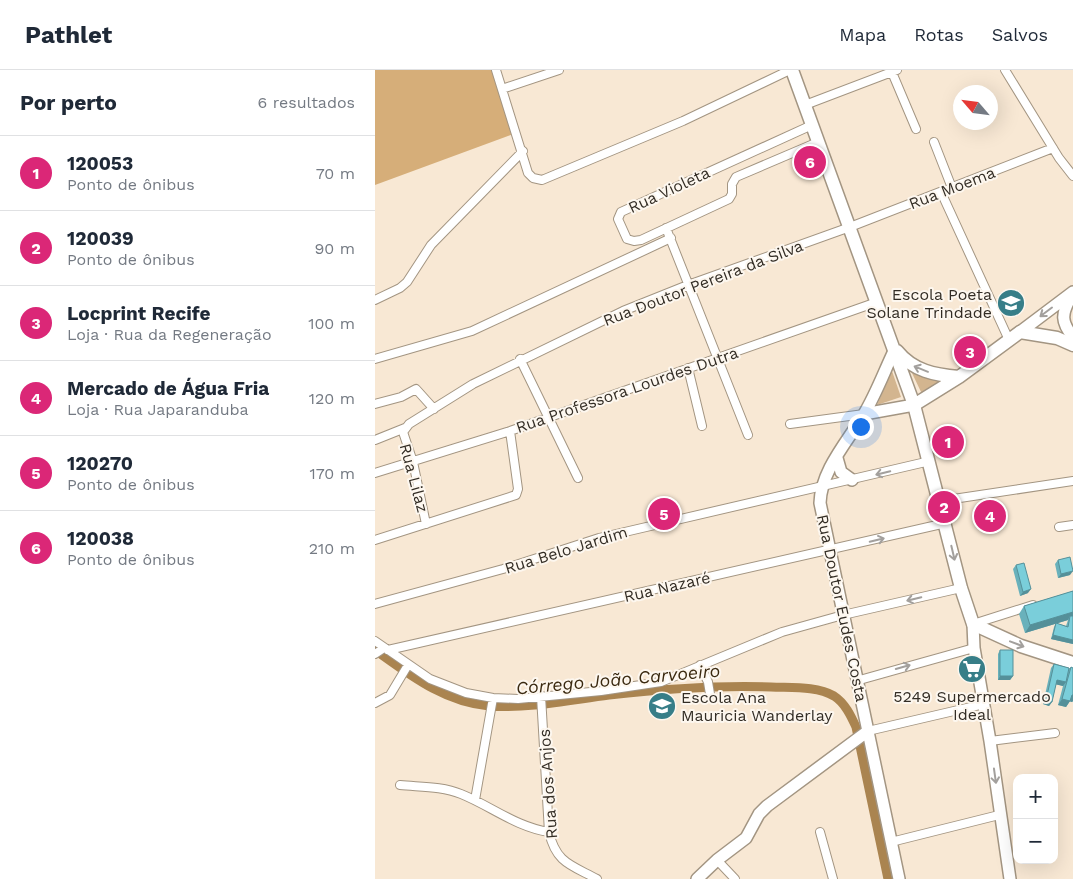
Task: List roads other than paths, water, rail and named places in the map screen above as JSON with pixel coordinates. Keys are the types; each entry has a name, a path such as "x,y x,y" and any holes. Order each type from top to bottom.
{"main road":[{"path":"791,70 914,405 946,523 961,588 973,624 1021,646 1073,663"},
{"path":"914,405 959,377 1020,332 1057,338 1073,345"},
{"path":"893,348 905,361 916,368 939,375 959,377"}],"street":[{"path":"496,70 528,173 533,178 549,178 683,121 791,70"},
{"path":"502,89 559,70"},
{"path":"805,106 893,70 916,129"},
{"path":"1005,70 1053,148 1073,176"},
{"name":"Rua Violeta","path":"811,125 630,208 619,216 627,239 630,241 641,240 669,233 729,199 732,194 732,184 736,177 818,142"},
{"path":"934,142 952,188"},
{"name":"Rua Moema","path":"850,227 1053,148"},
{"path":"375,300 400,288 407,282 431,245 523,152"},
{"path":"941,192 1009,340"},
{"name":"Rua Doutor Pereira da Silva","path":"375,440 404,430 473,384 623,311 687,285 850,227"},
{"path":"375,359 472,331 669,233 687,285 748,435"},
{"path":"1020,332 1073,293"},
{"path":"1073,293 1062,313 1063,322 1073,337"},
{"name":"Rua Professora Lourdes Dutra","path":"375,473 510,431 877,302"},
{"name":"Rua Doutor Eudes Costa","path":"893,348 864,414 823,484 820,503 866,733 899,879"},
{"path":"521,359 547,417 578,478"},
{"path":"688,368 702,426"},
{"path":"375,404 401,398 416,390 434,409"},
{"path":"791,424 914,405"},
{"name":"Rua Lilaz","path":"404,430 426,524"},
{"path":"375,540 512,497 518,492 510,431"},
{"path":"837,458 841,472 852,480"},
{"name":"Rua Belo Jardim","path":"376,605 503,569 599,538 823,484 852,480 930,461"},
{"path":"940,501 1073,481"},
{"name":"Rua Nazaré","path":"386,649 829,551 946,523"},
{"path":"1059,527 1073,525"},
{"path":"375,641 386,649 405,670 493,701 518,699 541,703 652,684 782,632 843,615 961,588"},
{"path":"1011,879 999,815 990,741 974,648 973,624 1046,601"},
{"path":"856,681 974,648"},
{"path":"375,654 386,649"},
{"path":"700,665 708,682 710,694"},
{"path":"375,703 390,695 405,670"},
{"path":"475,800 493,701"},
{"name":"Rua dos Anjos","path":"541,703 549,832 552,847 557,856 597,879"},
{"path":"697,879 717,860 746,838 759,814 767,806 866,733 984,704"},
{"path":"990,741 1055,734"},
{"path":"400,785 450,790 475,800 533,830 549,832"},
{"path":"891,842 999,815"},
{"path":"820,832 833,879"},
{"path":"717,860 735,879"}],"waterway":[{"name":"Córrego João Carvoeiro","path":"375,650 415,678 442,693 457,699 489,706 534,705 609,695 710,687 812,689 834,696 850,714 856,727 888,879"}],"place":[{"name":"120038","path":"810,162"},
{"name":"Escola Poeta Solane Trindade","path":"1011,303"},
{"name":"Locprint Recife","path":"970,352"},
{"name":"120053","path":"948,442"},
{"name":"120039","path":"944,507"},
{"name":"120270","path":"664,514"},
{"name":"Mercado de Água Fria","path":"990,516"},
{"name":"5249 Supermercado Ideal","path":"972,669"},
{"name":"Escola Ana Mauricia Wanderlay","path":"662,706"}]}
